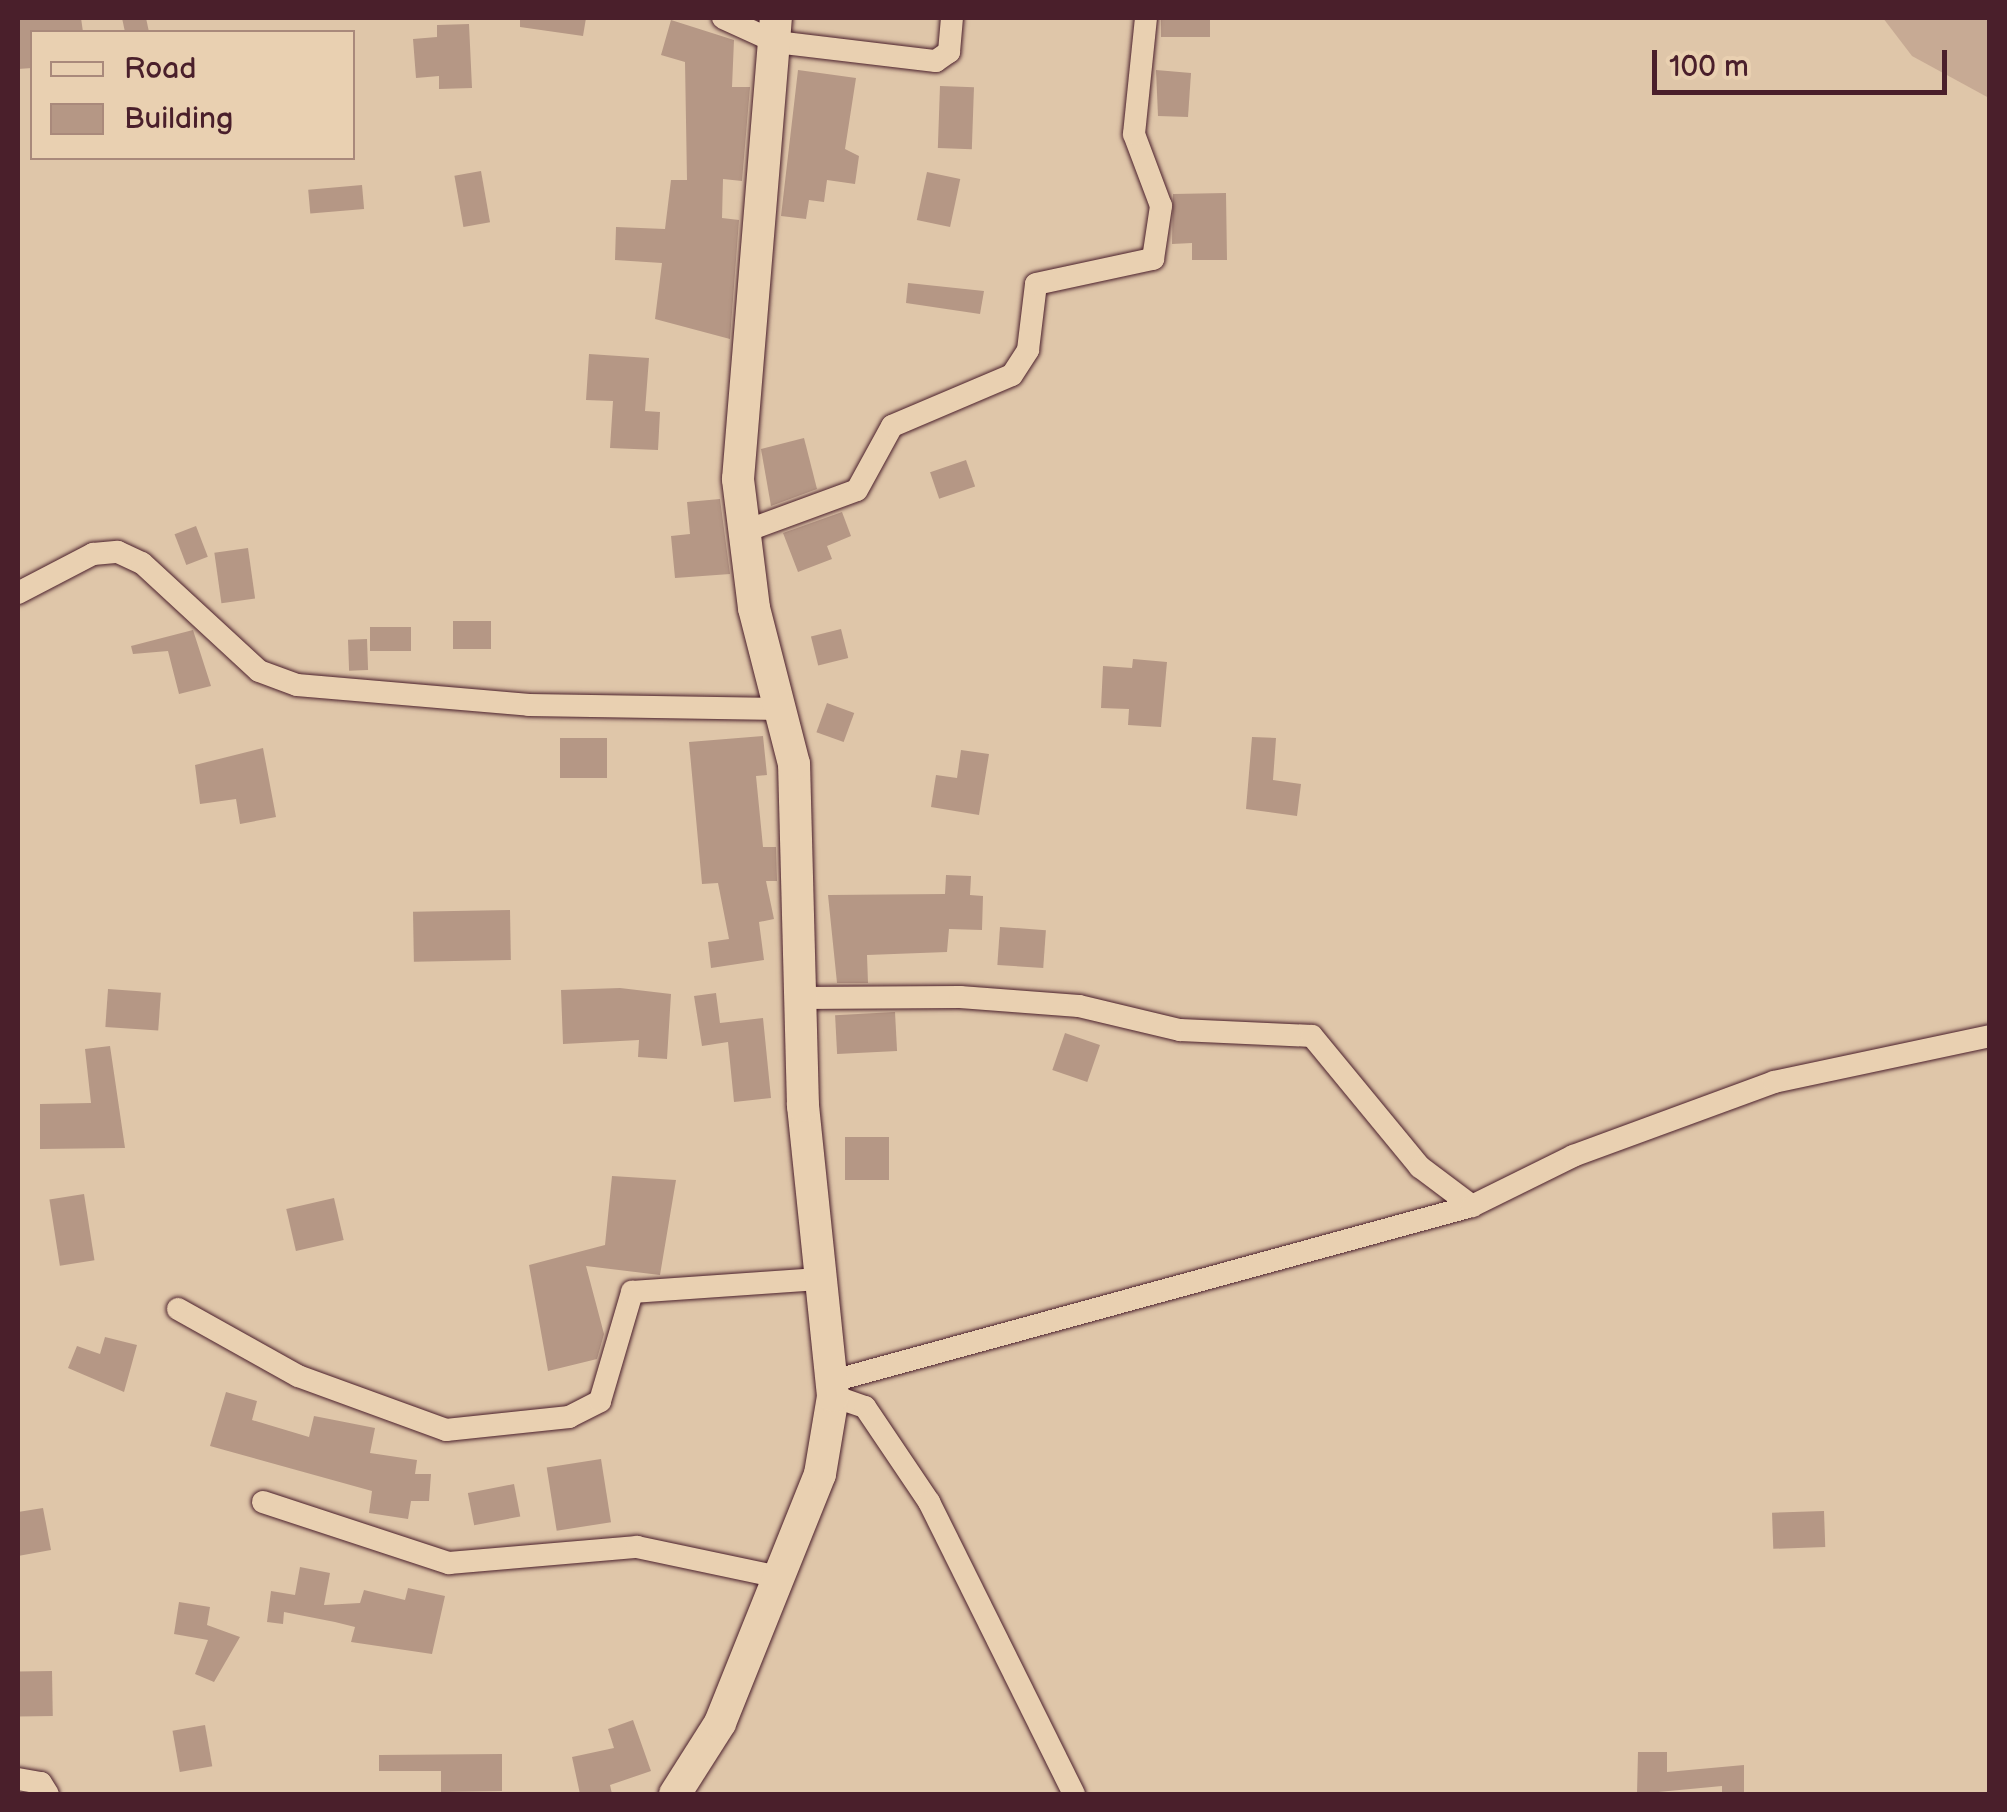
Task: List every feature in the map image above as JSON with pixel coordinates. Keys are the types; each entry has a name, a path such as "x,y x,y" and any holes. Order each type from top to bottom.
{"street":[{"path":"723,18 940,60 952,18"},
{"path":"742,532 857,490 892,426 1012,376 1028,350 1036,284 1153,259 1162,206 1134,134 1146,18"},
{"path":"674,1794 720,1722 820,1474 831,1389 818,1279 800,998 794,764 742,532 738,478 776,30"},
{"path":"18,593 93,554 118,552 142,563 259,671 297,684 511,704 780,708"},
{"path":"800,998 960,996 1078,1006 1180,1030 1312,1036 1410,1157 1472,1206"},
{"path":"831,1389 1472,1206 1573,1156 1774,1082 1990,1036"},
{"path":"178,1309 298,1376 446,1430 569,1418 600,1401 632,1292 818,1279"},
{"path":"831,1389 864,1407 929,1502 1074,1794"},
{"path":"263,1502 449,1563 637,1546 778,1577"},
{"path":"18,1779 41,1783 48,1794"}],"shaded area":[{"path":"1883,18 1989,18 1989,98 1912,56"}],"building":[{"path":"18,18 81,18 83,30 30,30 30,68 18,69"},
{"path":"122,18 146,18 149,30 125,30"},
{"path":"520,18 586,18 583,36 520,27"},
{"path":"1161,18 1210,18 1210,37 1161,37"},
{"path":"671,20 734,40 732,87 750,87 742,181 723,179 722,218 739,220 730,339 655,319 662,263 615,260 616,227 665,229 671,180 687,180 685,62 661,55"},
{"path":"469,24 472,88 439,89 439,76 416,78 413,39 437,37 437,25"},
{"path":"798,70 856,78 845,149 859,156 855,184 827,180 824,202 809,200 806,219 781,216"},
{"path":"1156,70 1191,73 1188,117 1158,116"},
{"path":"940,86 974,87 972,149 938,148"},
{"path":"481,171 490,222 463,227 454,176"},
{"path":"927,172 960,179 950,227 917,220"},
{"path":"362,185 364,209 310,214 308,190"},
{"path":"1226,193 1227,260 1192,260 1192,243 1172,244 1173,194"},
{"path":"908,283 984,291 980,314 906,303"},
{"path":"589,354 649,358 645,411 660,412 658,450 610,448 613,401 586,400"},
{"path":"804,438 817,489 771,506 761,449"},
{"path":"966,460 975,486 939,499 930,472"},
{"path":"720,499 730,574 675,578 671,536 690,534 687,502"},
{"path":"842,512 851,536 827,546 832,559 798,572 783,533"},
{"path":"196,526 208,557 186,565 175,534"},
{"path":"248,548 255,599 221,603 214,553"},
{"path":"453,621 491,621 491,649 453,649"},
{"path":"370,627 411,627 411,651 370,651"},
{"path":"841,629 848,658 818,666 811,636"},
{"path":"193,630 211,686 179,694 168,651 133,654 131,646"},
{"path":"367,639 368,670 349,671 348,640"},
{"path":"1133,659 1167,662 1161,727 1128,725 1129,709 1101,708 1103,666 1132,668"},
{"path":"827,703 854,713 844,742 816,732"},
{"path":"763,736 767,775 756,776 763,847 776,847 777,881 766,881 774,919 759,922 764,960 711,968 708,942 729,939 718,883 702,884 689,742"},
{"path":"1252,737 1276,738 1273,780 1301,784 1297,816 1246,809"},
{"path":"560,738 607,738 607,778 560,778"},
{"path":"263,748 276,817 240,824 236,799 200,804 195,765"},
{"path":"961,750 989,754 979,815 931,807 936,775 957,778"},
{"path":"946,875 971,876 970,895 983,896 982,930 949,929 947,952 867,955 868,983 837,983 828,895 945,894"},
{"path":"510,910 511,960 414,962 413,912"},
{"path":"1000,927 1046,930 1043,968 997,965"},
{"path":"620,988 671,994 667,1059 638,1057 639,1040 563,1044 561,990"},
{"path":"108,989 161,993 158,1031 105,1027"},
{"path":"716,993 720,1023 763,1018 771,1098 734,1102 728,1042 702,1046 694,996"},
{"path":"895,1012 897,1051 837,1054 835,1015"},
{"path":"1065,1033 1100,1045 1087,1082 1052,1070"},
{"path":"110,1046 125,1148 40,1149 40,1104 91,1103 85,1049"},
{"path":"845,1137 889,1137 889,1180 845,1180"},
{"path":"612,1176 676,1180 660,1275 586,1266 604,1334 597,1359 548,1371 529,1265 605,1245"},
{"path":"84,1194 94,1260 60,1266 49,1199"},
{"path":"334,1198 344,1240 296,1251 286,1209"},
{"path":"105,1337 137,1345 124,1392 68,1368 77,1346 100,1354"},
{"path":"226,1392 257,1401 252,1420 309,1437 314,1416 375,1428 370,1453 417,1460 415,1474 431,1474 429,1501 411,1501 408,1519 369,1513 372,1491 210,1446"},
{"path":"601,1459 611,1522 557,1531 547,1468"},
{"path":"514,1484 520,1516 474,1525 468,1493"},
{"path":"43,1508 51,1550 18,1556 18,1512"},
{"path":"1824,1511 1825,1547 1773,1549 1772,1513"},
{"path":"300,1567 330,1573 324,1605 360,1603 364,1590 405,1600 408,1588 445,1596 432,1654 351,1642 355,1627 284,1612 283,1624 267,1622 271,1591 295,1595"},
{"path":"179,1602 210,1607 207,1625 240,1637 214,1682 195,1674 208,1640 174,1634"},
{"path":"52,1671 53,1716 19,1717 18,1672"},
{"path":"633,1720 651,1771 610,1785 612,1794 580,1794 572,1757 614,1748 608,1729"},
{"path":"205,1725 212,1766 180,1772 173,1731"},
{"path":"1638,1752 1667,1752 1667,1772 1744,1765 1744,1794 1722,1794 1722,1786 1637,1794"},
{"path":"502,1754 502,1791 441,1792 441,1771 379,1771 379,1755"}]}
